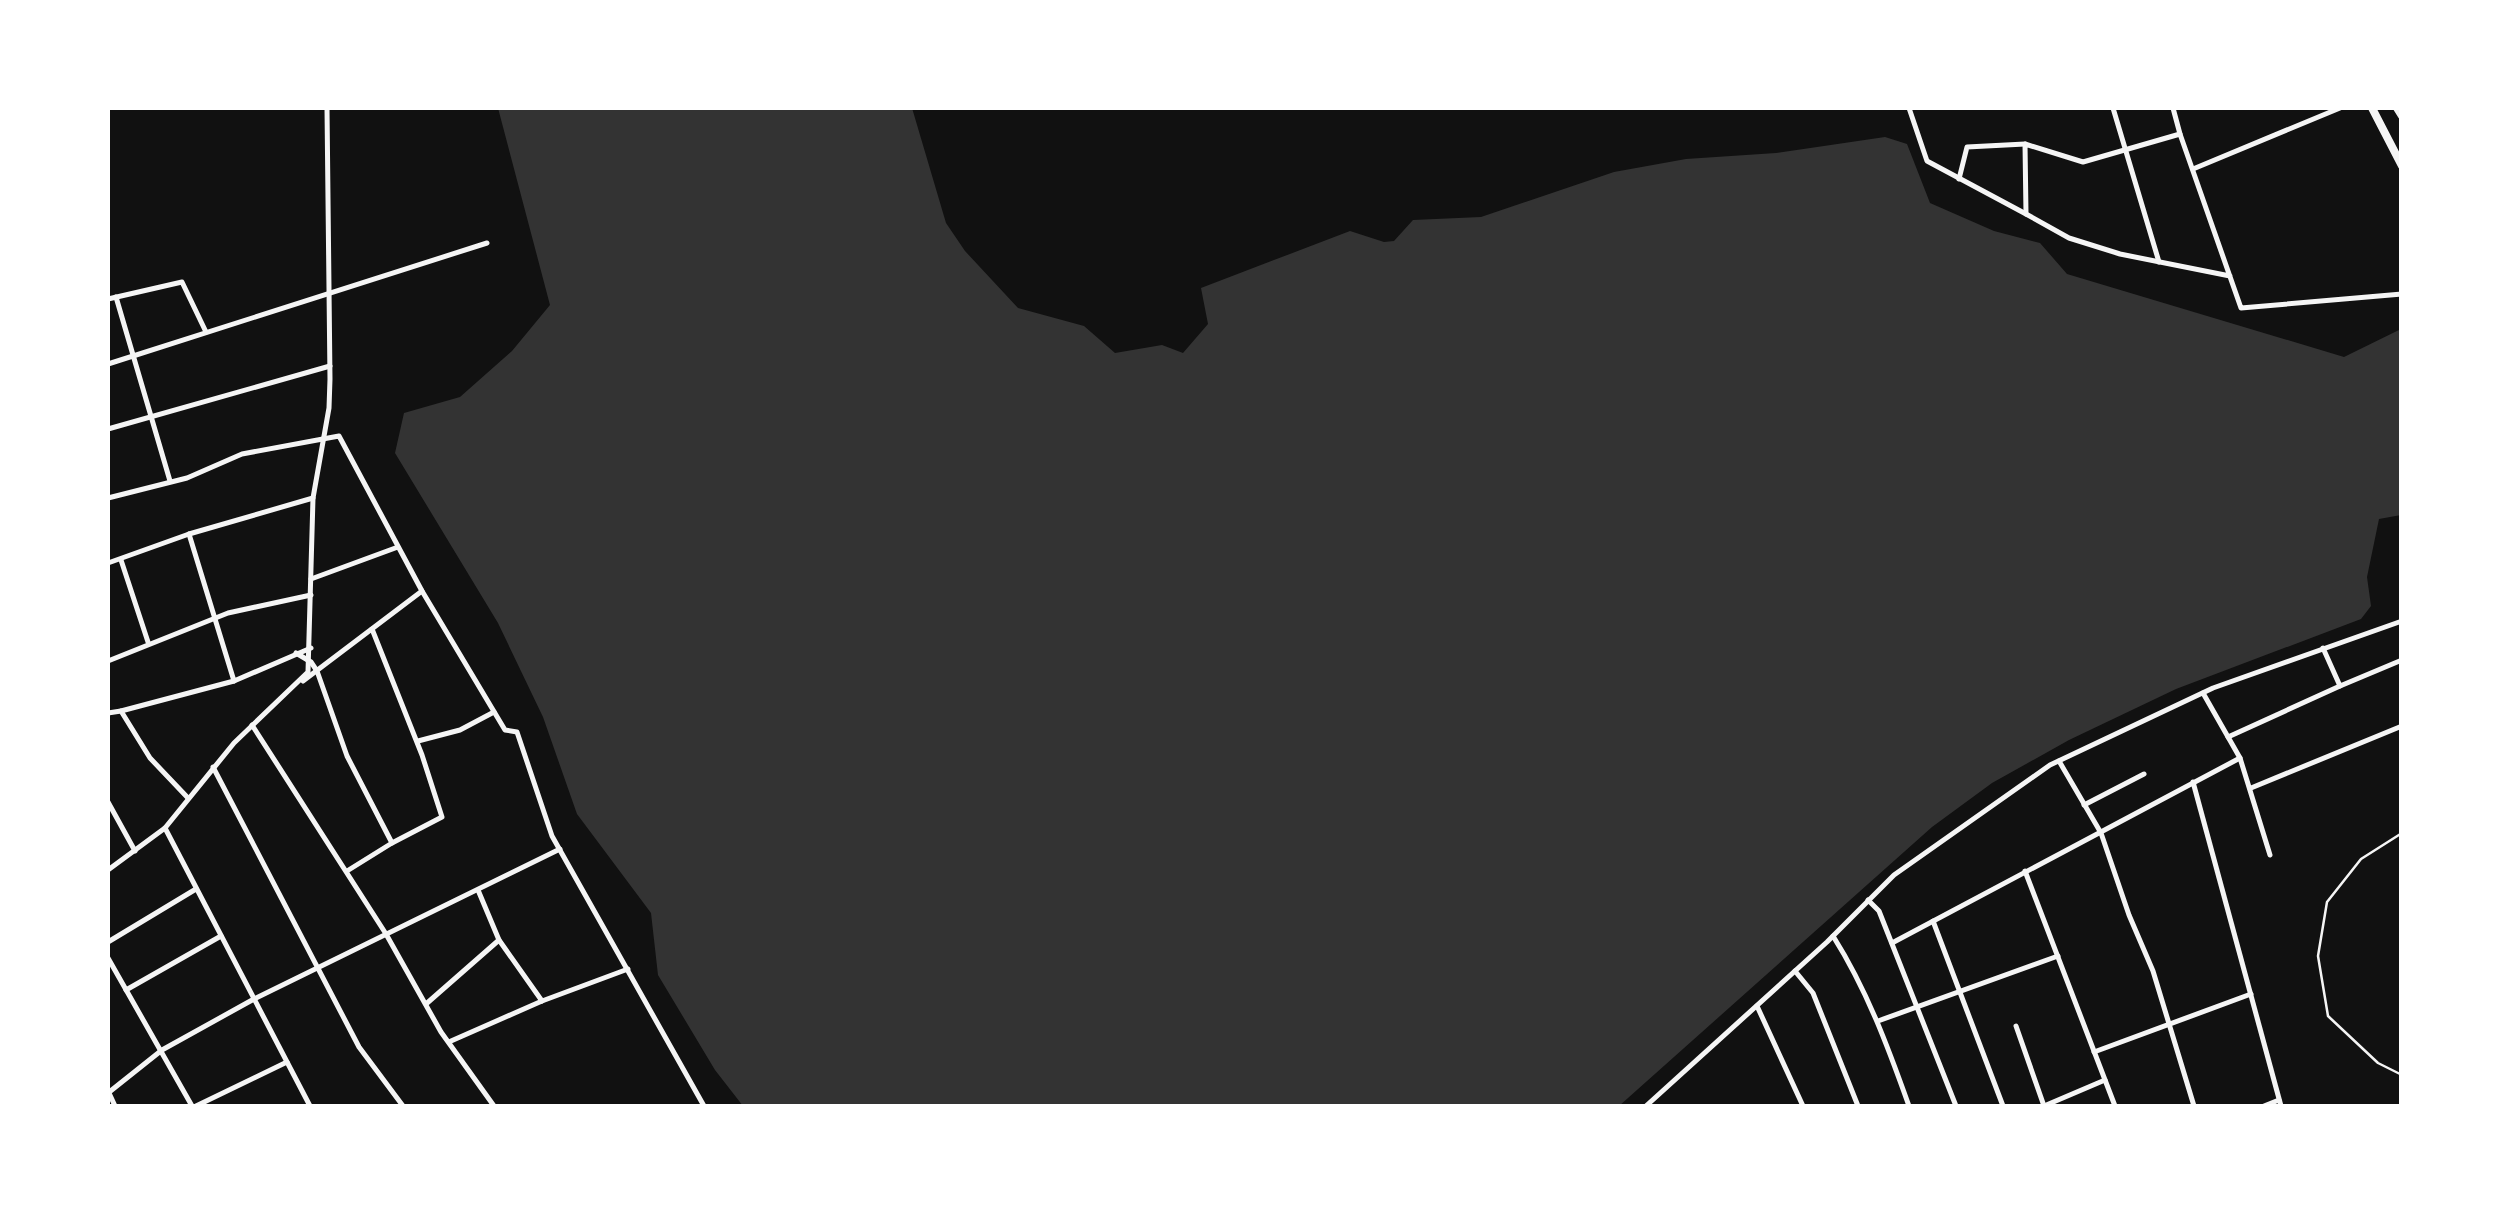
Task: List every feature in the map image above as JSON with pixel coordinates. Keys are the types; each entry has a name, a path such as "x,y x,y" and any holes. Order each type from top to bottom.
{"highway":[{"path":"2372,108 2402,166"},
{"path":"2396,108 2402,116"}],"street":[{"path":"297,686 308,672 310,662 313,498 328,408 328,108"},
{"path":"1908,108 1927,162 2069,238 2120,254 2230,276"},
{"path":"2112,108 2159,262"},
{"path":"2173,108 2241,308 2402,294"},
{"path":"2193,169 2340,108"},
{"path":"1960,178 1967,147 2025,144 2082,162 2180,134"},
{"path":"2025,144 2026,214"},
{"path":"108,364 488,243"},
{"path":"108,299 182,282 206,332"},
{"path":"116,297 170,482"},
{"path":"108,430 330,366"},
{"path":"108,498 170,482 242,454 340,436 422,591 494,712 505,730 517,732 560,848 704,1106"},
{"path":"108,563 189,534 313,498"},
{"path":"189,534 234,681"},
{"path":"311,579 398,547"},
{"path":"120,559 148,642"},
{"path":"108,870 165,828 252,725 422,591"},
{"path":"108,661 213,618 311,595"},
{"path":"1646,1106 1833,936 1894,875 2059,762 2203,693 2402,621"},
{"path":"347,872 392,842 442,817 372,629"},
{"path":"108,713 234,681 310,648"},
{"path":"2323,648 2340,686"},
{"path":"296,653 316,671 347,756 392,842"},
{"path":"2228,737 2402,660"},
{"path":"2203,693 2240,758 2270,855"},
{"path":"121,710 150,758 188,798"},
{"path":"417,742 460,730 494,712"},
{"path":"252,725 386,934 442,1032 494,1106"},
{"path":"2251,788 2401,727"},
{"path":"1892,943 2240,758"},
{"path":"2059,762 2101,833 2153,971 2194,1106"},
{"path":"213,767 358,1047 403,1106"},
{"path":"2084,804 2144,774"},
{"path":"2193,782 2280,1104 2264,1106"},
{"path":"108,802 136,851"},
{"path":"165,828 310,1106"},
{"path":"115,1106 108,1092 162,1050 254,999 560,848"},
{"path":"2025,871 2115,1106"},
{"path":"108,942 196,889"},
{"path":"478,890 499,940 542,1001"},
{"path":"1868,900 1879,911 1956,1106"},
{"path":"1932,920 2003,1106"},
{"path":"126,990 222,936"},
{"path":"1833,936 1878,1021 1909,1106"},
{"path":"426,1004 499,940"},
{"path":"1878,1021 2058,956"},
{"path":"108,958 194,1106 287,1062"},
{"path":"451,1041 628,969"},
{"path":"1794,972 1813,993 1858,1106"},
{"path":"2094,1052 2252,994"},
{"path":"1757,1006 1802,1106"},
{"path":"2016,1026 2044,1106 2105,1080"}],"lane":[{"path":"2402,834 2361,858 2327,902 2318,956 2328,1016 2378,1062 2402,1075"}],"shaded area":[{"path":"498,108 912,108 946,223 965,251 1018,308 1084,326 1115,353 1162,345 1183,353 1208,324 1201,288 1350,231 1384,242 1394,241 1413,220 1481,217 1614,172 1686,159 1776,153 1885,137 1907,144 1930,203 1994,231 2040,243 2067,274 2344,357 2401,329 2401,515 2379,519 2367,577 2371,606 2361,619 2176,689 2069,740 1992,783 1932,827 1619,1106 743,1106 715,1070 658,975 651,913 577,814 543,717 498,623 395,453 404,413 460,397 512,351 550,305"}]}
